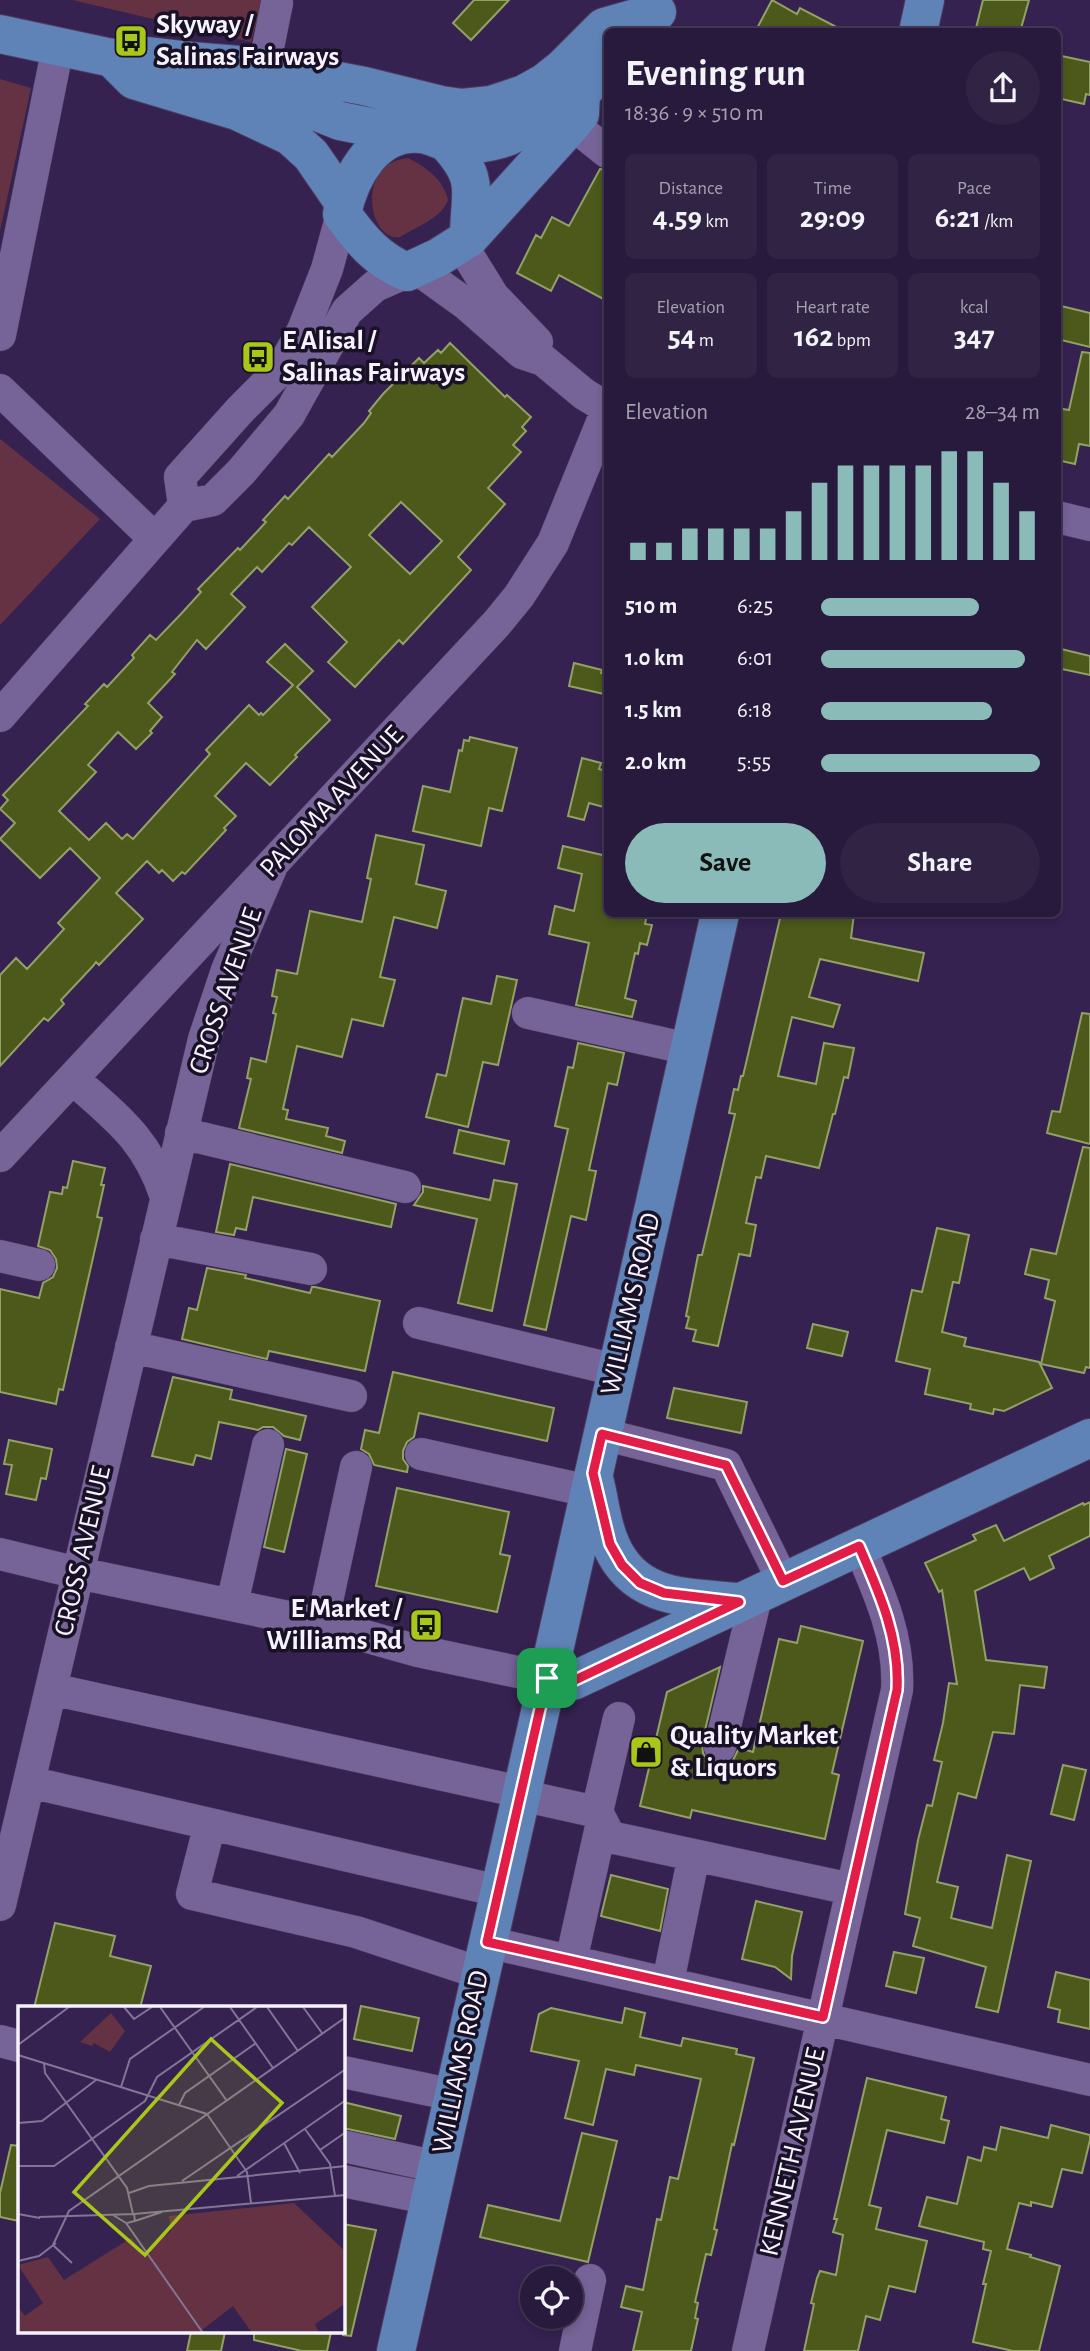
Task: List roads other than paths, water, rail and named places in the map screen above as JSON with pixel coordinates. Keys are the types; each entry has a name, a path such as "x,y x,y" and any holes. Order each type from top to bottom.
{"main road":[{"path":"919,28 925,0"},
{"path":"0,34 112,58 146,56 264,67 348,83 441,106 462,108 491,105 524,94 564,67 604,27 655,15"},
{"path":"112,58 134,80 237,110 290,136 311,155 343,209 377,256 411,270 465,241 576,108 604,69"},
{"path":"190,61 340,121 405,134 426,135 446,142 474,144 500,139 528,124 560,93 576,108"},
{"path":"343,209 356,171 366,158 382,144 405,134"},
{"path":"446,142 462,159 472,188 465,241"},
{"name":"WILLIAMS ROAD","path":"396,2351 719,917"},
{"path":"547,1678 573,1681 1090,1438"},
{"path":"591,1482 610,1544 622,1565 640,1583 664,1593 760,1592"}],"street":[{"path":"264,67 277,4"},
{"path":"0,335 58,47"},
{"path":"576,108 604,148"},
{"path":"184,506 180,477 271,382 293,350 327,269 343,209"},
{"path":"465,241 493,296 536,339 543,360"},
{"path":"0,716 184,506 214,500 241,472 289,415 347,311 374,286 411,270 466,304 522,352 543,360 604,407"},
{"path":"0,390 154,538"},
{"name":"PALOMA AVENUE","path":"0,1157 497,624 552,543 604,416"},
{"path":"208,445 220,465 230,471 241,472"},
{"path":"1061,518 1090,525"},
{"name":"CROSS AVENUE","path":"0,1905 204,1040 215,1004 271,868"},
{"path":"528,1013 689,1049"},
{"path":"73,1079 110,1112 145,1150 159,1175 166,1197"},
{"path":"181,1133 405,1187"},
{"path":"156,1239 311,1269"},
{"path":"0,1256 39,1265"},
{"path":"419,1324 616,1370"},
{"path":"131,1347 351,1396"},
{"path":"602,1434 726,1465 760,1592 720,1747"},
{"path":"232,1604 268,1445"},
{"path":"421,1454 591,1482"},
{"path":"321,1624 356,1467"},
{"name":"KENNETH AVENUE","path":"748,2351 897,1690 894,1641 859,1546"},
{"path":"0,1554 321,1624 418,1651 547,1678"},
{"path":"51,1689 521,1794 600,1817 610,1837 851,1888"},
{"path":"571,1961 619,1718"},
{"path":"29,1782 499,1891"},
{"path":"211,1824 192,1894 356,1932 484,1957 571,1961 1090,2080"},
{"path":"667,1982 694,1856"},
{"path":"0,2041 18,2046"},
{"path":"345,2072 454,2095"},
{"path":"345,2147 435,2183"},
{"path":"345,2181 435,2183"},
{"path":"575,2351 590,2280"}],"place":[{"name":"Skyway / Salinas Fairways","path":"131,41"},
{"name":"E Alisal / Salinas Fairways","path":"258,357"},
{"name":"E Market / Williams Rd","path":"426,1625"},
{"name":"Quality Market & Liquors","path":"646,1752"}]}
